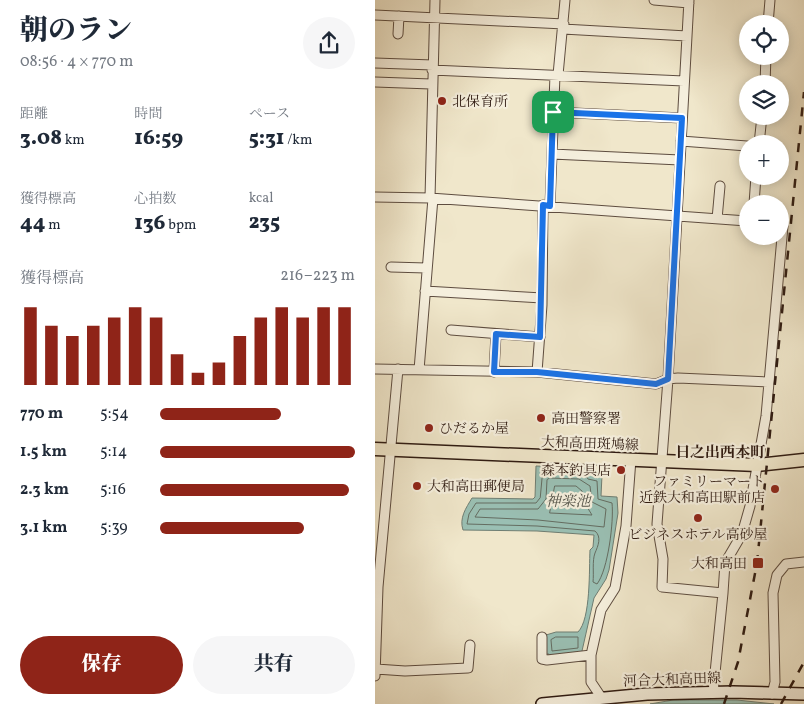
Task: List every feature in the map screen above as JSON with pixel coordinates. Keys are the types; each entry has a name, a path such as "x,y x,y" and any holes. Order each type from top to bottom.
{"main road":[{"name":"大和高田斑鳩線","path":"375,449 757,464 804,460"},
{"name":"河合大和高田線","path":"542,704 601,697 647,699 713,693 804,694"}],"street":[{"path":"419,370 431,198 431,84 435,0"},
{"path":"537,372 543,298 546,206 552,154 553,112 565,0"},
{"path":"654,0 689,1 668,379 657,524 663,559 662,587 723,593"},
{"path":"769,15 770,0"},
{"path":"375,15 563,26 687,36"},
{"path":"398,34 399,16"},
{"path":"375,63 432,68 684,81"},
{"path":"375,82 431,84"},
{"path":"553,112 682,118"},
{"path":"681,141 739,145"},
{"path":"552,154 680,160"},
{"path":"717,219 720,186"},
{"path":"375,197 431,198 739,220"},
{"path":"713,693 725,563 741,534 749,506 766,416 781,245"},
{"path":"391,267 426,268"},
{"path":"425,291 543,298"},
{"path":"451,330 540,337"},
{"path":"494,372 496,334"},
{"path":"375,369 537,372 656,384 668,379 768,382"},
{"path":"398,369 377,586 375,673 467,668 470,645"},
{"path":"601,697 591,682 591,654 601,610 615,588 625,526 631,460"},
{"path":"772,694 775,682 773,594 777,575 786,564 804,562"},
{"path":"542,637 542,659 547,660 591,654"}],"water":[{"name":"神楽池","path":"536,466 591,468 591,475 602,475 601,496 617,497 618,513 609,570 606,579 594,598 580,654 549,657 549,654 545,654 546,635 556,632 578,632 582,626 587,605 590,550 593,547 594,535 537,531 463,530 462,526 465,509 472,498 533,499 535,497"},
{"path":"673,700 737,700 774,704 650,704"}],"railway":[{"path":"724,704 738,662 757,563 804,92"},
{"path":"781,704 804,662"}],"place":[{"name":"北保育所","path":"442,101"},
{"name":"高田警察署","path":"541,418"},
{"name":"ひだるか屋","path":"429,428"},
{"name":"森本釣具店","path":"621,470"},
{"name":"大和高田郵便局","path":"417,486"},
{"name":"ファミリーマート 近鉄大和高田駅前店","path":"775,489"},
{"name":"ビジネスホテル高砂屋","path":"698,518"},
{"name":"大和高田","path":"758,563"}],"district":[{"name":"日之出西本町","path":"720,452"}],"route":[{"path":"553,112 682,118 668,379 656,384 537,372 494,372 496,334 540,337 543,298 543,205 550,206 553,112"}]}
